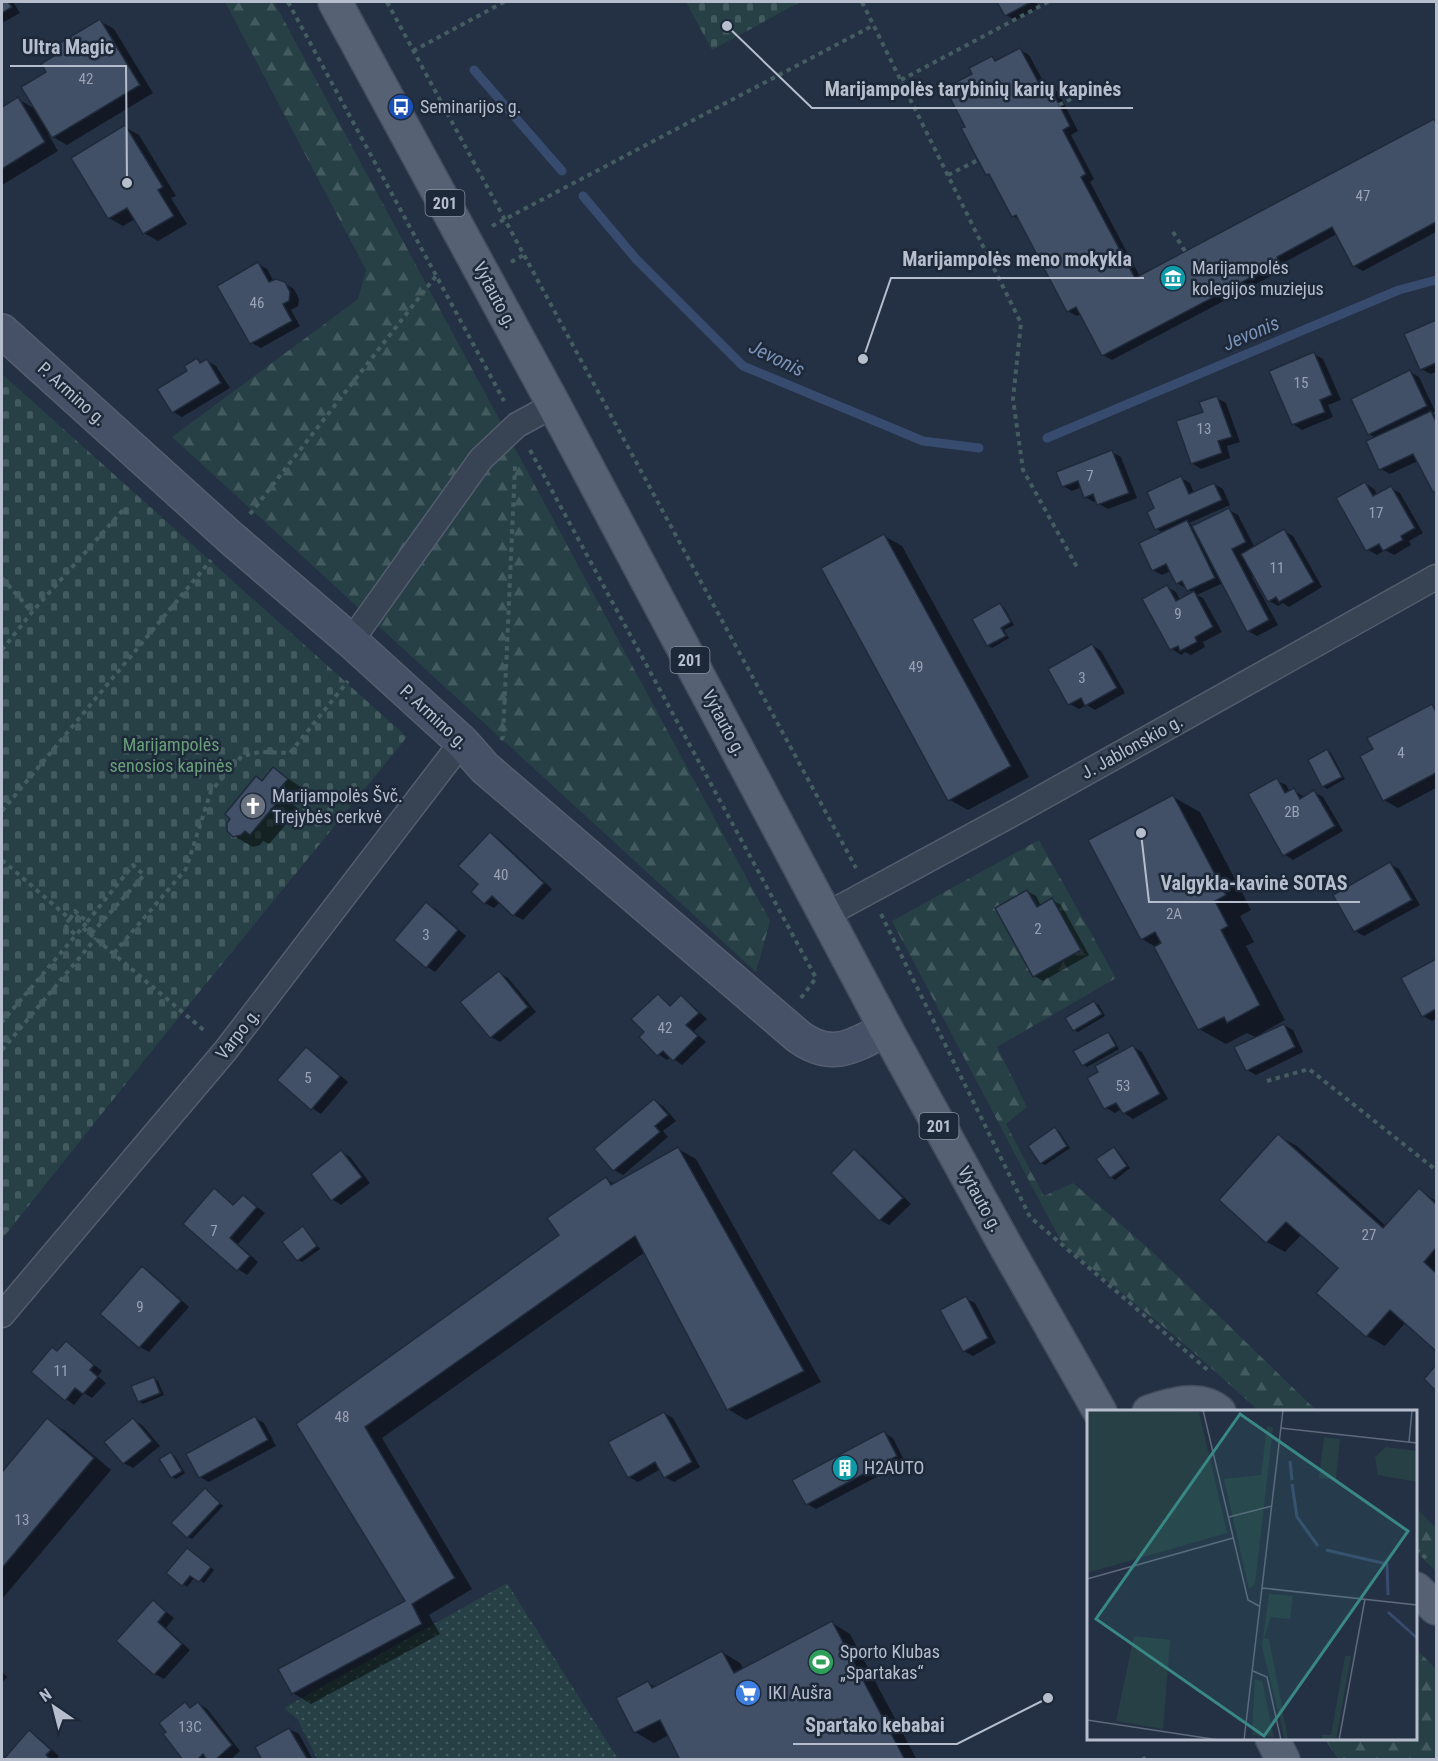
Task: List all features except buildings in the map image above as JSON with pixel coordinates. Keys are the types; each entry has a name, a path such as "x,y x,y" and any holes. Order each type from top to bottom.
{"main road":[{"name":"Vytauto g.","path":"335,2 554,405 886,1029 1099,1410"},
{"name":"P. Armino g.","path":"2,331 231,538 360,648 462,742 485,768 810,1046 824,1050 840,1049 857,1044 886,1029"},
{"path":"1155,1410 1171,1405 1194,1403 1216,1410"},
{"path":"1417,1590 1437,1608"},
{"path":"1273,1740 1283,1760"}],"street":[{"path":"360,648 481,459 517,425 554,405"},
{"name":"J. Jablonskio g.","path":"826,915 1437,577"},
{"name":"Varpo g.","path":"2,1315 226,1050 462,742"}],"path":[{"path":"288,2 816,978 781,1021"},
{"path":"387,2 869,892 1030,1217 1211,1373"},
{"path":"413,51 504,2"},
{"path":"862,2 1021,323 1013,399 1023,470 1077,567"},
{"path":"901,80 1048,2"},
{"path":"465,240 874,25"},
{"path":"1059,105 1096,86"},
{"path":"948,176 978,160"},
{"path":"1173,232 1185,251"},
{"path":"2,811 231,538 436,276"},
{"path":"485,768 503,737 515,467 532,452"},
{"path":"2,650 32,612 123,510"},
{"path":"2,578 32,612"},
{"path":"114,953 186,869 211,791 242,756 260,752 290,753 360,648"},
{"path":"2,860 70,919"},
{"path":"2,1022 83,928 133,865 144,875 91,934"},
{"path":"76,935 64,925 75,911 87,922"},
{"path":"83,928 226,1050"},
{"path":"2,1050 96,938"},
{"path":"1267,1081 1309,1069 1437,1170"},
{"path":"1142,1760 1146,1757 1148,1760"}],"green space":[{"path":"225,2 274,2 770,921 756,972 172,437 358,299 366,270"},
{"path":"686,2 800,2 712,50"},
{"name":"Marijampolės senosios kapinės","path":"2,374 407,737 2,1239"},
{"path":"1039,840 1116,978 997,1047 1027,1107 1006,1124 1044,1196 1073,1183 1154,1253 1316,1410 1258,1410 1181,1341 1063,1245 892,921"},
{"path":"1417,1509 1436,1528 1436,1571 1417,1553"},
{"path":"507,1583 618,1759 317,1759 298,1720 284,1708"},
{"path":"1417,1650 1436,1669 1436,1759 1338,1759 1326,1740 1417,1740"}],"waterway":[{"name":"Jevonis","path":"474,70 562,171"},
{"name":"Jevonis","path":"583,196 636,259 743,366 923,441 979,448"},
{"name":"Jevonis","path":"1047,438 1399,290 1436,280"}],"place":[{"name":"Marijampolės tarybinių karių kapinės","path":"727,26"},
{"name":"Seminarijos g.","path":"401,107"},
{"name":"Ultra Magic","path":"127,183"},
{"name":"Marijampolės kolegijos muziejus","path":"1173,278"},
{"name":"Marijampolės meno mokykla","path":"863,359"},
{"name":"Marijampolės Švč. Trejybės cerkvė","path":"253,806"},
{"name":"Valgykla-kavinė SOTAS","path":"1141,833"},
{"name":"H2AUTO","path":"845,1468"},
{"name":"Sporto Klubas „Spartakas“","path":"821,1662"},
{"name":"IKI Aušra","path":"748,1693"},
{"name":"Spartako kebabai","path":"1048,1698"}]}
